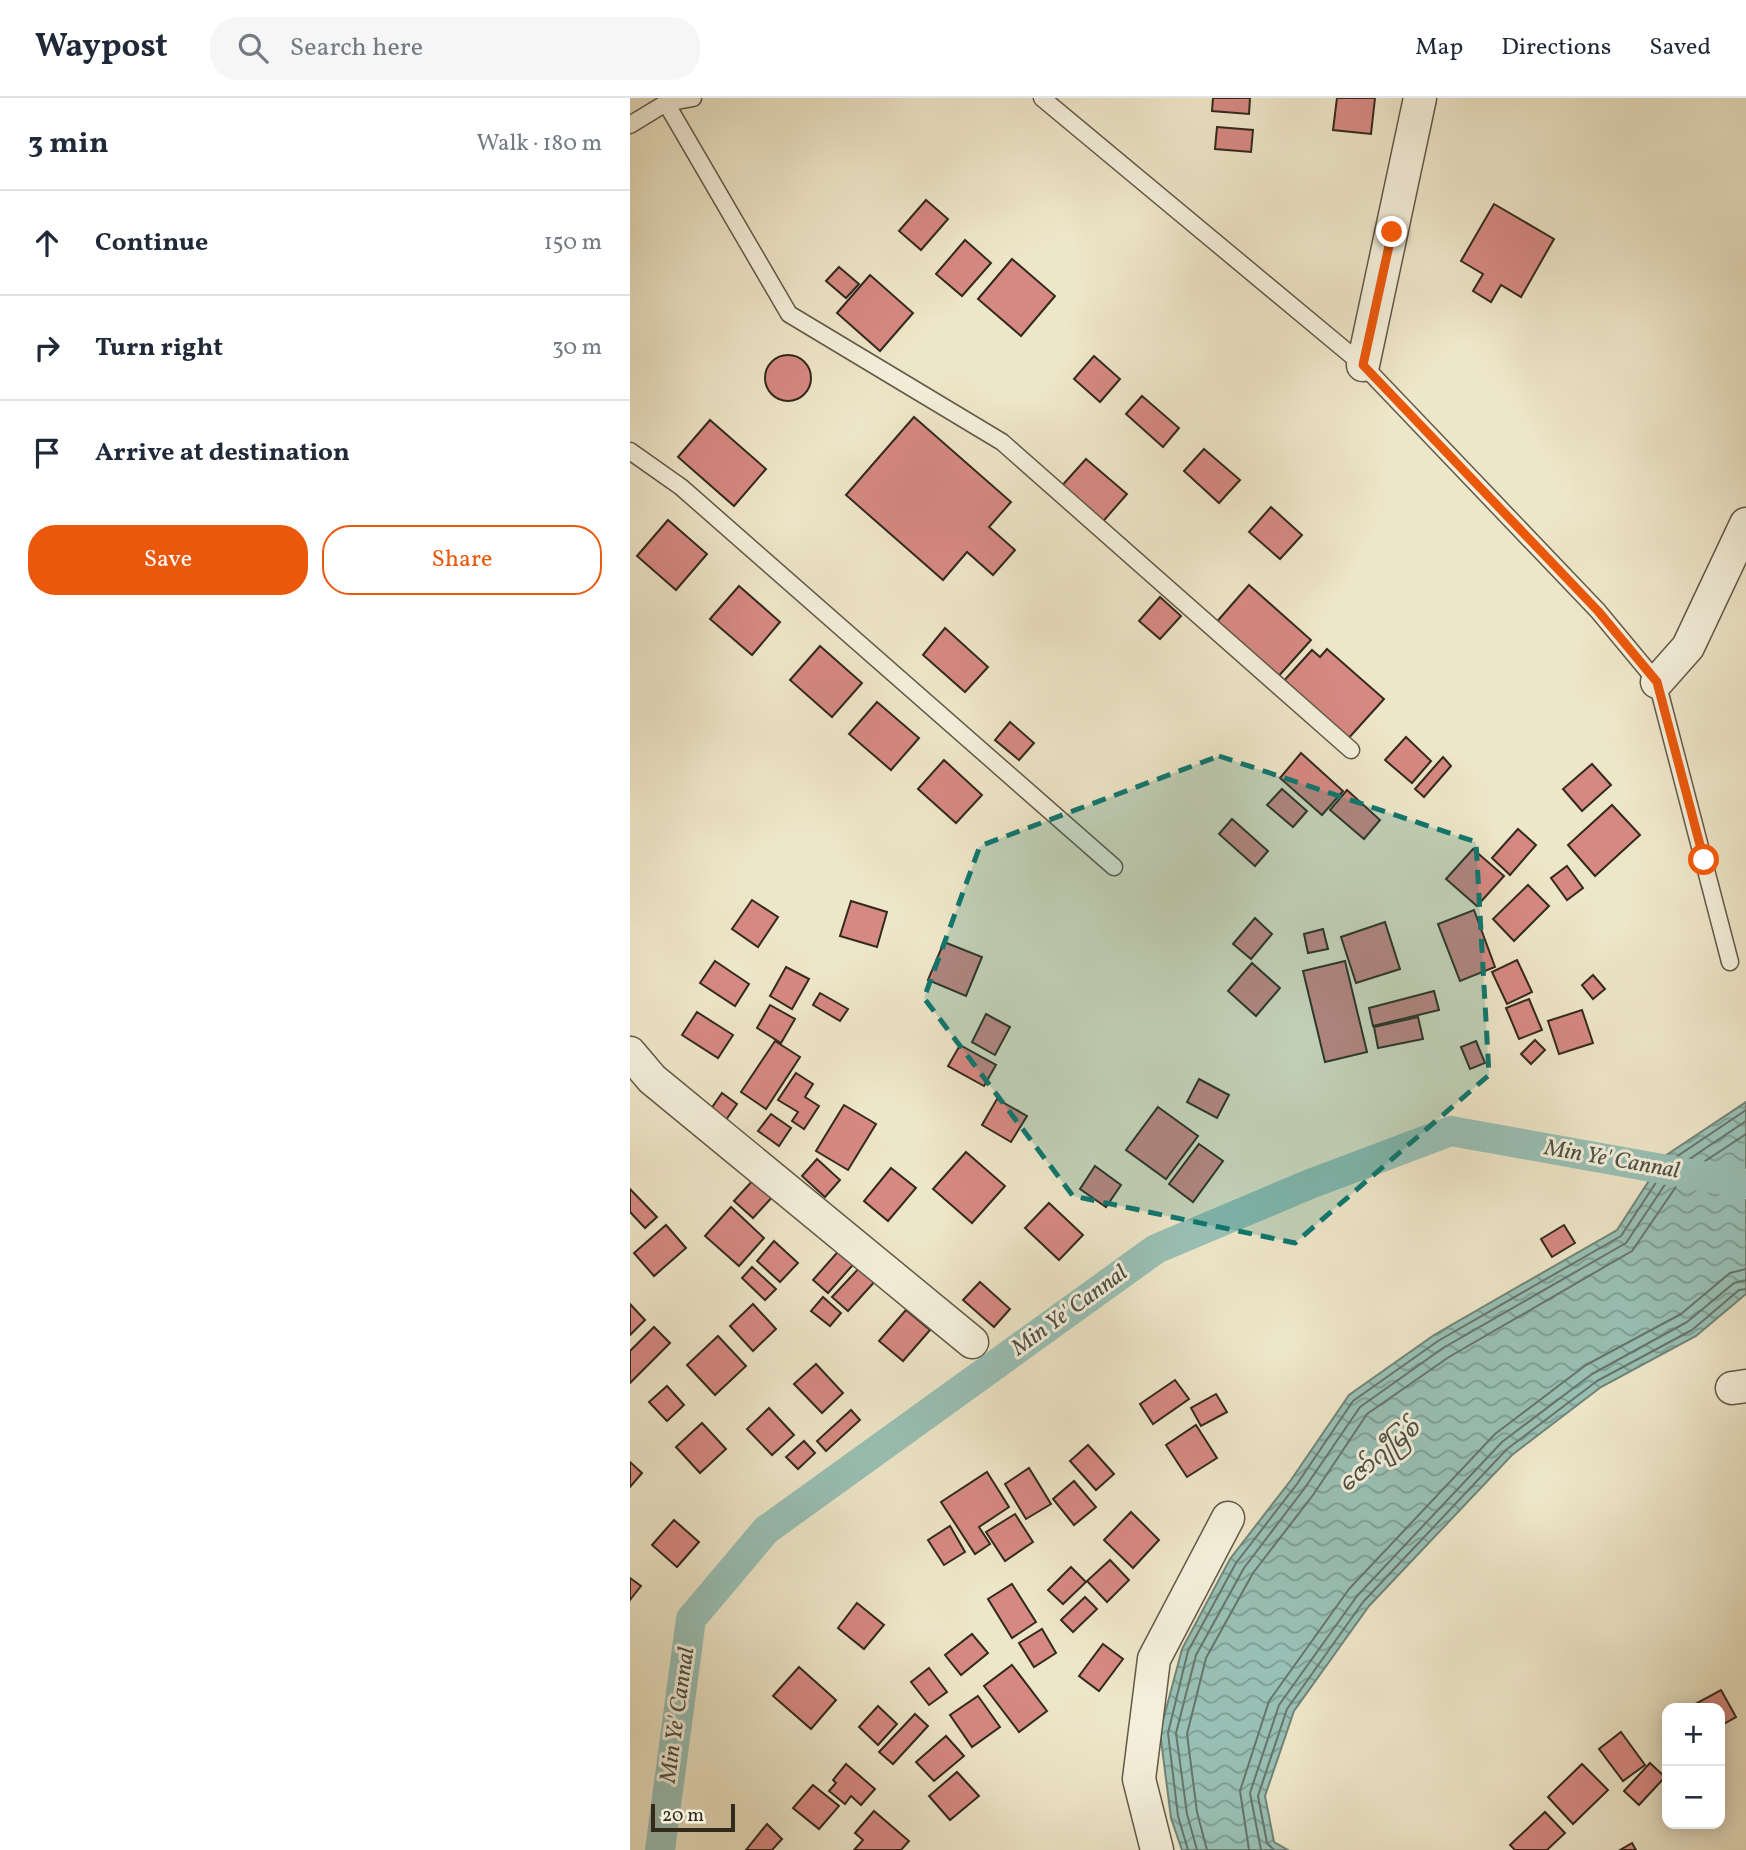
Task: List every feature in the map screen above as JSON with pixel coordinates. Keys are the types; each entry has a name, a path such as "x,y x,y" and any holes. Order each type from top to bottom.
{"street":[{"path":"1363,365 1420,98"},
{"path":"1657,682 1688,647 1746,524"},
{"path":"630,1053 652,1079 972,1342"},
{"path":"1157,1850 1139,1779 1154,1659 1228,1518"}],"lane":[{"path":"630,125 666,103 693,98"},
{"path":"1042,98 1363,365 1598,611 1657,682 1730,962"},
{"path":"666,103 789,314 1002,442 1352,750"},
{"path":"630,451 681,487 1114,867"}],"highlighted area":[{"path":"1219,756 1476,842 1489,1075 1295,1243 1073,1196 924,998 980,846"}],"water":[{"name":"ဇော်ဂျီမြစ်","path":"1746,1102 1746,1294 1696,1336 1601,1387 1512,1455 1369,1606 1294,1711 1265,1796 1274,1842 1288,1850 1182,1850 1171,1818 1160,1732 1182,1649 1230,1559 1291,1480 1349,1395 1434,1335 1617,1230 1665,1156"}],"building":[{"path":"1213,98 1250,98 1249,114 1212,111"},
{"path":"1337,98 1375,98 1371,134 1333,130"},
{"path":"1217,127 1253,130 1251,152 1215,149"},
{"path":"926,200 948,219 921,250 899,231"},
{"path":"1494,204 1554,239 1521,297 1501,285 1491,302 1473,291 1483,274 1461,261"},
{"path":"965,240 991,263 962,296 936,274"},
{"path":"1012,259 1055,296 1021,336 978,299"},
{"path":"839,267 859,284 846,298 826,281"},
{"path":"870,275 913,313 880,351 837,313"},
{"path":"788,355 804,362 811,378 804,394 788,401 772,394 765,378 772,362"},
{"path":"1094,356 1120,379 1100,402 1074,379"},
{"path":"1142,396 1179,428 1163,447 1126,414"},
{"path":"914,417 1011,502 989,527 1015,550 993,575 967,552 943,580 846,495"},
{"path":"710,420 766,469 734,506 678,457"},
{"path":"1204,449 1240,480 1219,503 1184,471"},
{"path":"1086,459 1127,494 1099,526 1058,490"},
{"path":"1271,507 1302,535 1280,559 1249,532"},
{"path":"668,520 707,554 676,590 637,556"},
{"path":"1249,585 1311,640 1276,679 1214,625"},
{"path":"739,586 780,622 752,655 710,619"},
{"path":"1160,597 1181,616 1160,639 1139,621"},
{"path":"945,628 988,667 965,692 923,655"},
{"path":"820,646 862,683 832,717 790,680"},
{"path":"1327,649 1384,699 1346,741 1281,684 1312,650 1320,657"},
{"path":"877,702 919,738 891,770 849,734"},
{"path":"1010,722 1034,743 1019,760 995,740"},
{"path":"1406,737 1431,761 1412,783 1385,760"},
{"path":"1301,753 1343,791 1322,815 1280,778"},
{"path":"1443,757 1451,766 1424,797 1415,789"},
{"path":"944,760 982,795 956,823 918,789"},
{"path":"1592,764 1611,785 1582,811 1563,789"},
{"path":"1282,789 1307,811 1293,827 1267,805"},
{"path":"1347,790 1380,820 1364,839 1330,810"},
{"path":"1612,805 1640,835 1595,876 1568,845"},
{"path":"1232,819 1268,851 1255,866 1219,834"},
{"path":"1518,829 1536,845 1510,875 1492,858"},
{"path":"1473,849 1504,876 1477,906 1446,879"},
{"path":"1567,866 1583,888 1567,900 1551,878"},
{"path":"1528,885 1549,906 1514,941 1493,919"},
{"path":"752,900 778,917 758,947 732,929"},
{"path":"851,901 887,912 877,947 840,936"},
{"path":"1474,910 1495,967 1460,981 1438,924"},
{"path":"1255,918 1272,934 1251,959 1233,944"},
{"path":"1385,922 1400,969 1356,983 1341,937"},
{"path":"1323,929 1328,949 1308,953 1304,934"},
{"path":"944,942 982,957 966,996 928,980"},
{"path":"1517,960 1532,992 1507,1004 1492,972"},
{"path":"715,961 749,984 735,1006 700,983"},
{"path":"1345,961 1367,1052 1325,1062 1303,971"},
{"path":"1252,963 1280,988 1256,1016 1228,991"},
{"path":"786,967 809,979 792,1009 770,996"},
{"path":"1593,975 1605,989 1593,999 1582,985"},
{"path":"1434,991 1439,1010 1373,1026 1369,1008"},
{"path":"820,993 848,1009 840,1021 813,1005"},
{"path":"1529,999 1542,1030 1519,1039 1506,1008"},
{"path":"770,1005 795,1019 781,1043 757,1028"},
{"path":"1582,1010 1593,1043 1559,1054 1548,1021"},
{"path":"697,1012 733,1035 718,1058 682,1035"},
{"path":"986,1014 1010,1027 995,1055 972,1042"},
{"path":"1418,1017 1423,1039 1378,1048 1374,1027"},
{"path":"1535,1040 1545,1050 1531,1064 1521,1054"},
{"path":"775,1041 800,1057 766,1109 741,1092"},
{"path":"1476,1041 1485,1063 1470,1069 1461,1047"},
{"path":"960,1045 996,1065 984,1086 948,1066"},
{"path":"796,1073 813,1084 805,1097 819,1106 804,1129 792,1121 798,1112 778,1100"},
{"path":"1199,1079 1229,1095 1217,1118 1187,1102"},
{"path":"722,1093 737,1104 721,1127 706,1116"},
{"path":"997,1099 1027,1116 1011,1142 982,1125"},
{"path":"844,1105 876,1124 848,1170 816,1151"},
{"path":"1158,1107 1198,1136 1166,1179 1126,1150"},
{"path":"771,1114 791,1128 779,1146 758,1131"},
{"path":"1199,1144 1223,1161 1193,1202 1169,1184"},
{"path":"966,1152 1005,1186 972,1223 933,1189"},
{"path":"817,1159 840,1180 825,1197 802,1176"},
{"path":"1095,1166 1121,1185 1106,1207 1080,1189"},
{"path":"891,1168 916,1188 888,1221 864,1201"},
{"path":"755,1178 774,1195 753,1218 734,1201"},
{"path":"630,1189 657,1217 645,1228 630,1212"},
{"path":"1049,1203 1083,1235 1059,1260 1025,1228"},
{"path":"731,1207 764,1238 739,1266 705,1236"},
{"path":"666,1225 686,1248 654,1276 634,1253"},
{"path":"1564,1225 1575,1243 1552,1257 1541,1239"},
{"path":"774,1241 798,1263 780,1282 757,1261"},
{"path":"843,1246 858,1259 828,1293 813,1280"},
{"path":"862,1265 877,1279 848,1311 832,1297"},
{"path":"752,1267 776,1289 765,1300 742,1278"},
{"path":"980,1282 1010,1309 994,1327 963,1300"},
{"path":"823,1297 841,1313 830,1326 811,1311"},
{"path":"630,1304 645,1320 630,1335"},
{"path":"753,1304 776,1329 753,1351 730,1326"},
{"path":"906,1310 930,1330 903,1361 879,1341"},
{"path":"654,1327 670,1343 630,1383 630,1351"},
{"path":"718,1336 746,1366 715,1395 687,1365"},
{"path":"816,1364 843,1393 822,1413 794,1384"},
{"path":"1175,1380 1189,1399 1153,1424 1140,1404"},
{"path":"667,1386 684,1405 667,1421 649,1402"},
{"path":"1216,1394 1227,1412 1201,1426 1191,1408"},
{"path":"769,1408 794,1435 772,1455 747,1429"},
{"path":"851,1410 860,1420 826,1451 817,1441"},
{"path":"702,1423 726,1449 700,1473 676,1447"},
{"path":"1196,1425 1217,1458 1187,1477 1166,1445"},
{"path":"804,1441 815,1453 798,1469 786,1457"},
{"path":"1088,1445 1114,1474 1096,1490 1070,1461"},
{"path":"630,1462 642,1473 630,1487"},
{"path":"1029,1468 1051,1504 1026,1519 1005,1484"},
{"path":"987,1472 1009,1507 979,1527 990,1544 975,1554 941,1502"},
{"path":"1074,1481 1096,1507 1074,1525 1053,1499"},
{"path":"1131,1512 1159,1540 1133,1568 1104,1540"},
{"path":"1015,1514 1033,1542 1005,1561 986,1532"},
{"path":"674,1520 699,1542 677,1567 652,1545"},
{"path":"950,1526 965,1552 944,1565 928,1540"},
{"path":"1110,1560 1129,1580 1107,1602 1087,1581"},
{"path":"1071,1567 1086,1582 1063,1604 1048,1590"},
{"path":"630,1578 641,1586 630,1600"},
{"path":"1012,1584 1036,1622 1012,1638 988,1599"},
{"path":"1085,1597 1097,1609 1073,1632 1061,1620"},
{"path":"857,1603 884,1625 864,1649 838,1628"},
{"path":"1042,1629 1056,1653 1034,1667 1019,1643"},
{"path":"972,1634 988,1653 961,1675 945,1655"},
{"path":"1103,1644 1123,1659 1099,1691 1079,1676"},
{"path":"1012,1665 1047,1711 1019,1732 984,1686"},
{"path":"799,1667 836,1700 811,1729 773,1696"},
{"path":"929,1668 947,1692 929,1705 911,1682"},
{"path":"1721,1690 1736,1717 1725,1723 1725,1703 1697,1703"},
{"path":"978,1696 1000,1727 972,1747 950,1715"},
{"path":"878,1706 897,1724 878,1745 859,1727"},
{"path":"915,1714 928,1726 893,1764 879,1752"},
{"path":"1621,1732 1645,1765 1623,1781 1599,1749"},
{"path":"946,1736 964,1756 934,1781 916,1762"},
{"path":"1650,1763 1662,1774 1662,1780 1639,1805 1624,1791"},
{"path":"846,1764 875,1789 861,1805 851,1796 845,1804 829,1791 836,1783 833,1780"},
{"path":"1582,1764 1608,1790 1573,1824 1548,1797"},
{"path":"957,1772 979,1796 950,1820 929,1796"},
{"path":"813,1785 839,1806 819,1829 793,1808"},
{"path":"874,1811 909,1841 901,1850 854,1850 863,1840 855,1833"},
{"path":"1545,1812 1565,1833 1547,1850 1515,1850 1510,1845"},
{"path":"767,1824 782,1839 772,1850 746,1850"},
{"path":"1632,1843 1636,1850 1620,1850"}],"waterway":[{"name":"Min Ye' Cannal","path":"660,1850 691,1619 766,1530 1156,1249 1310,1184 1451,1131 1746,1184"}],"route":[{"path":"1392,232 1363,365 1598,611 1657,682 1704,860"}]}
